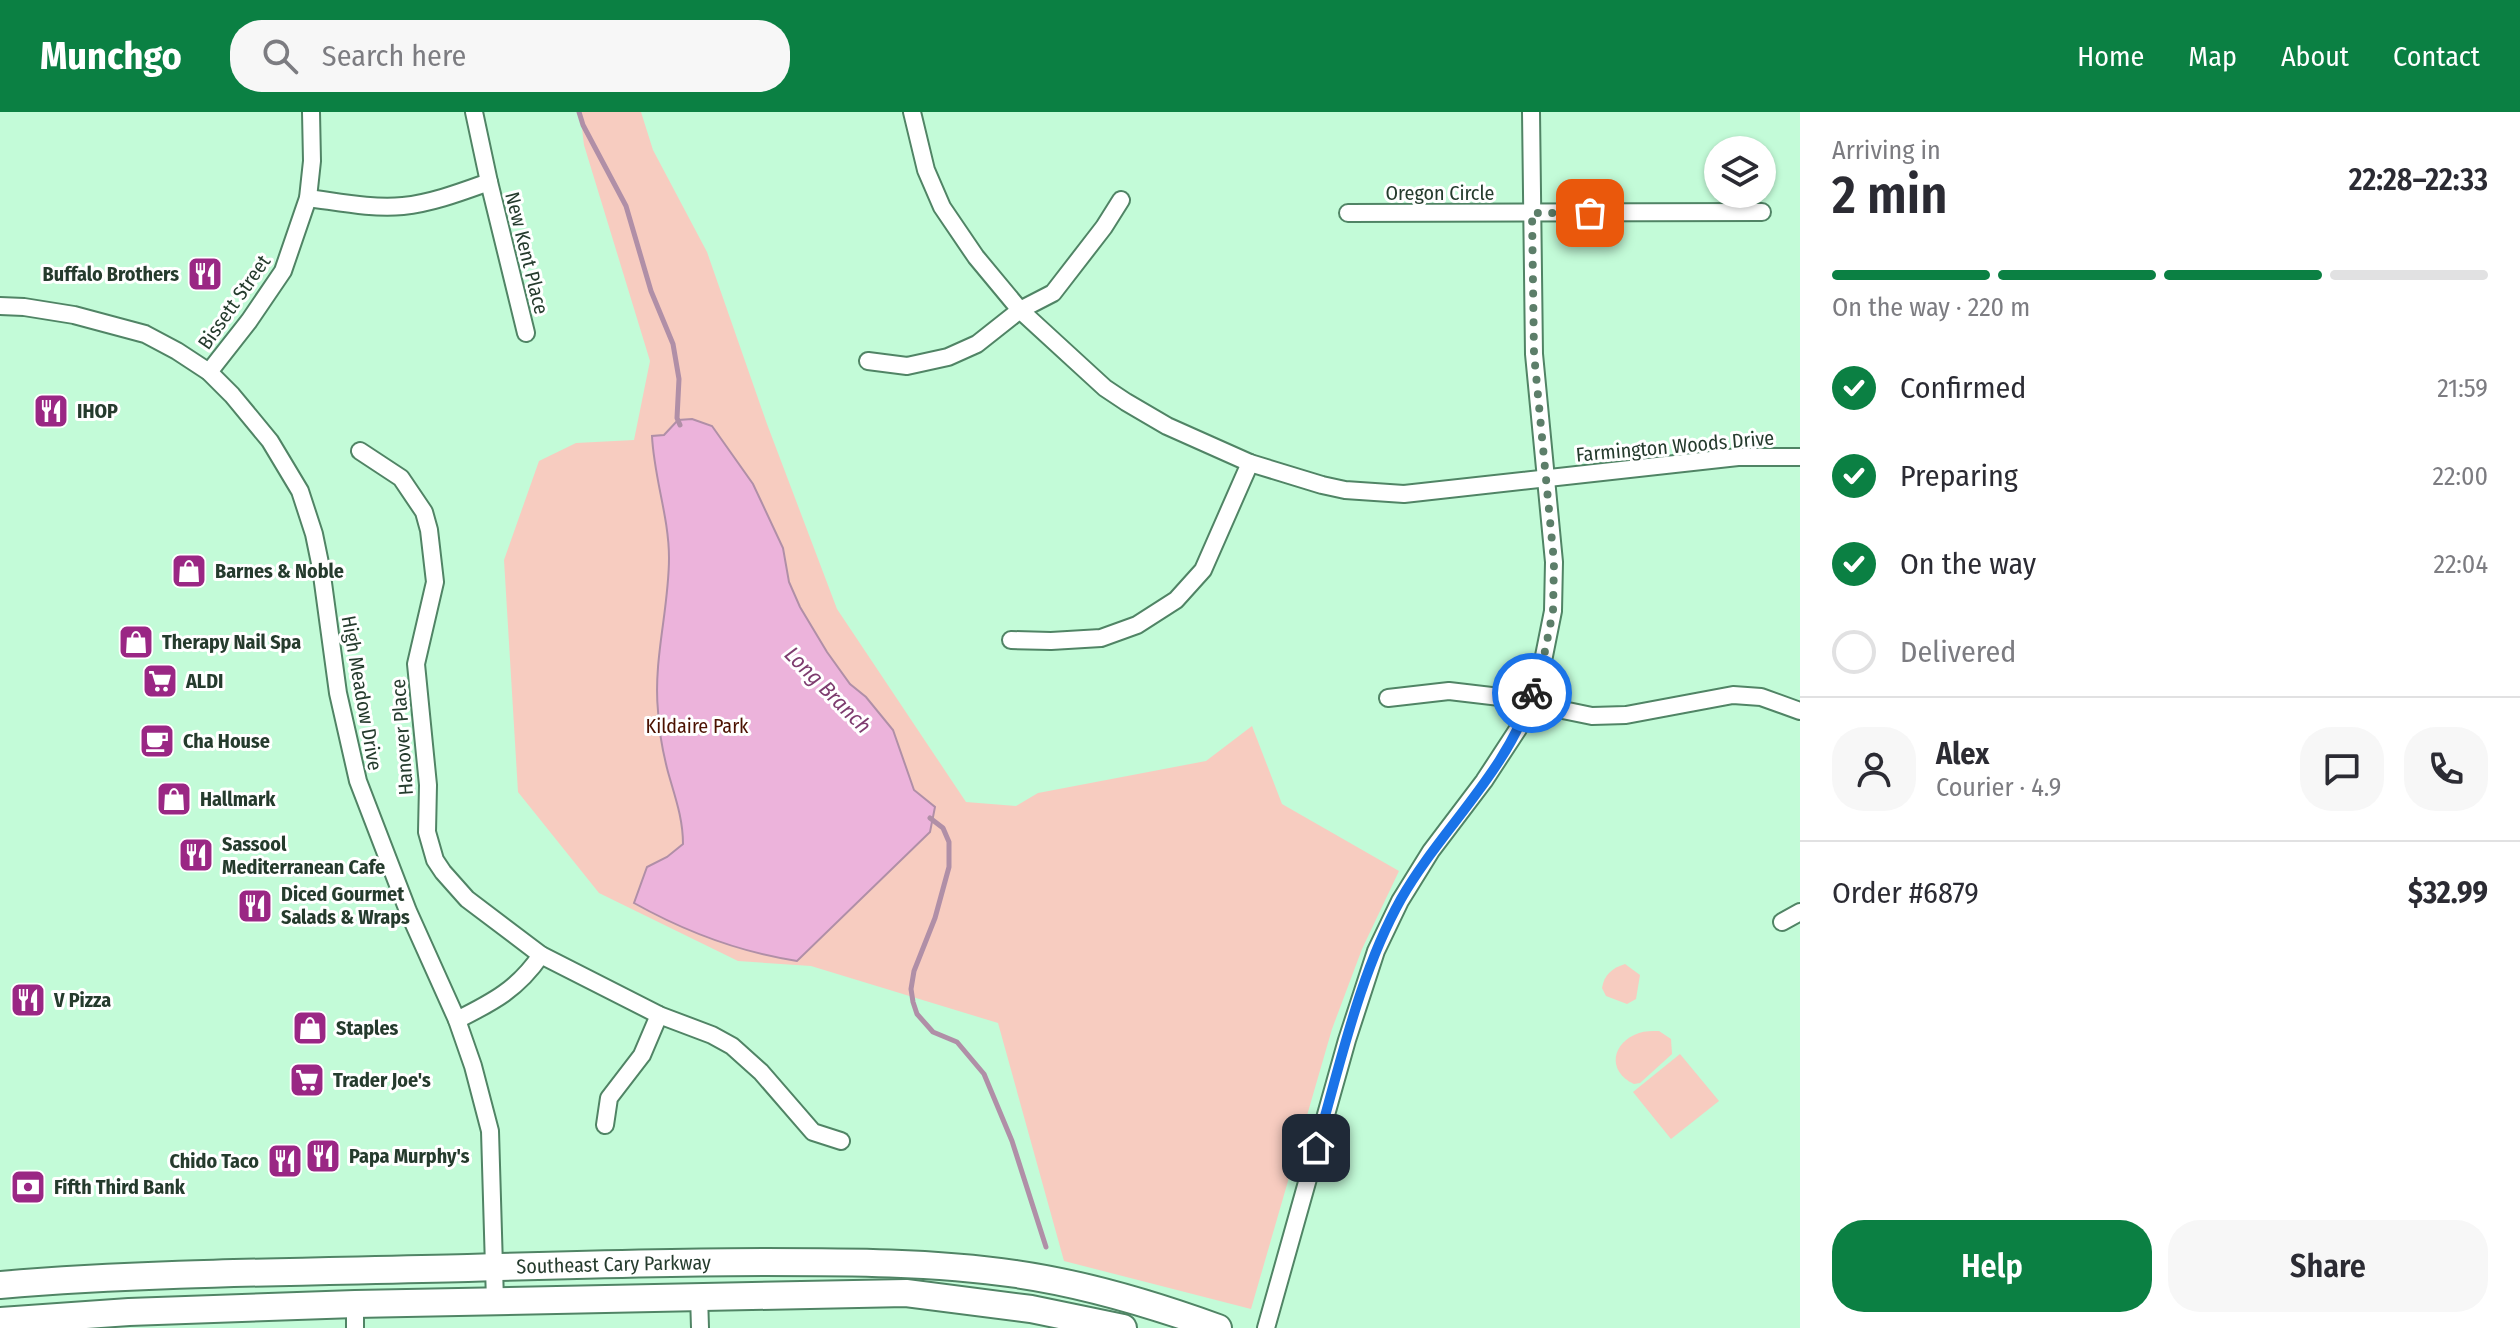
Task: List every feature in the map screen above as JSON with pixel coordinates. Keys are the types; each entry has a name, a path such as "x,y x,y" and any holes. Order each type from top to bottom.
{"main road":[{"name":"Southeast Cary Parkway","path":"0,1285 98,1277 493,1267 783,1262 935,1265 1018,1274 1080,1286 1169,1310 1218,1328"},
{"name":"Southeast Cary Parkway","path":"0,1321 129,1312 355,1316 495,1301 906,1293 1017,1307 1123,1328"}],"street":[{"name":"Bissett Street","path":"209,372 283,271 308,198 312,161 311,112"},
{"name":"New Kent Place","path":"474,112 526,333"},
{"name":"Farmington Woods Drive","path":"912,112 926,170 942,207 976,257 1020,310 1105,388 1126,402 1167,426 1250,463 1322,485 1372,493 1419,493 1738,457 1800,457"},
{"path":"1266,1328 1347,1040 1376,951 1415,876 1518,729 1544,656 1553,611 1554,562 1533,340 1531,112"},
{"name":"New Kent Place","path":"308,198 360,206 403,206 448,196 489,182"},
{"path":"868,361 907,366 948,357 977,344 1020,310 1053,293 1121,200"},
{"name":"Oregon Circle","path":"1348,213 1762,212"},
{"name":"High Meadow Drive","path":"0,306 74,315 145,334 177,351 209,372 232,395 287,466 307,509 321,568 338,693 358,781 408,911 457,1020 490,1131 495,1301"},
{"name":"Hanover Place","path":"360,451 401,478 424,512 429,530 435,582 416,664 428,785 427,832 435,860 467,899 541,955 659,1015 732,1046 761,1072 813,1132 841,1141"},
{"path":"1011,640 1101,638 1137,625 1176,600 1203,570 1250,463"},
{"path":"1388,698 1449,691 1592,716 1626,715 1733,695 1761,697 1800,711"},
{"path":"1782,922 1800,912"},
{"path":"457,1020 493,1002 519,984 541,955"},
{"path":"605,1125 609,1098 642,1055 659,1015"},
{"path":"699,1295 700,1328"}],"green space":[{"name":"Kildaire Park","path":"580,112 641,112 653,150 707,252 767,424 837,609 966,802 1016,806 1038,793 1206,761 1252,726 1282,804 1399,871 1362,949 1332,1029 1251,1309 1064,1261 998,1023 811,966 738,961 599,893 518,792 504,560 539,461 576,443 634,440 650,361 584,145"},
{"path":"1625,964 1640,975 1636,999 1627,1004 1606,996 1602,988 1609,973"},
{"path":"1646,1031 1659,1031 1671,1039 1672,1054 1640,1083 1634,1084 1619,1072 1616,1065 1618,1050 1630,1037"},
{"path":"1680,1054 1719,1101 1671,1139 1633,1092"}],"water":[{"path":"692,419 712,426 753,484 783,548 789,582 800,607 850,684 866,697 893,730 914,790 935,807 930,832 797,961 712,939 634,903 647,867 683,844 680,816 660,734 657,692 669,558 652,436 664,435 678,420"}],"waterway":[{"name":"Long Branch","path":"579,112 626,206 651,291 673,344 679,379 677,418 680,425"},
{"name":"Long Branch","path":"930,818 943,828 949,842 949,867 935,918 914,971 911,989 913,1002 917,1014 933,1032 957,1042 984,1074 1012,1141 1046,1247"}],"way so far":[{"path":"1532,693 1544,656 1553,611 1554,562 1533,340 1532,213 1590,213"}],"place":[{"name":"Buffalo Brothers","path":"205,274"},
{"name":"IHOP","path":"51,411"},
{"name":"Barnes & Noble","path":"189,571"},
{"name":"Therapy Nail Spa","path":"136,642"},
{"name":"ALDI","path":"160,681"},
{"name":"Cha House","path":"157,741"},
{"name":"Hallmark","path":"174,799"},
{"name":"Sassool Mediterranean Cafe","path":"196,855"},
{"name":"Diced Gourmet Salads & Wraps","path":"255,906"},
{"name":"V Pizza","path":"28,1000"},
{"name":"Staples","path":"310,1028"},
{"name":"Trader Joe's","path":"307,1080"},
{"name":"Papa Murphy's","path":"323,1156"},
{"name":"Chido Taco","path":"285,1161"},
{"name":"Fifth Third Bank","path":"28,1187"}],"route":[{"path":"1316,1148 1376,951 1400,901 1431,851 1484,781 1518,729 1532,693"}]}
